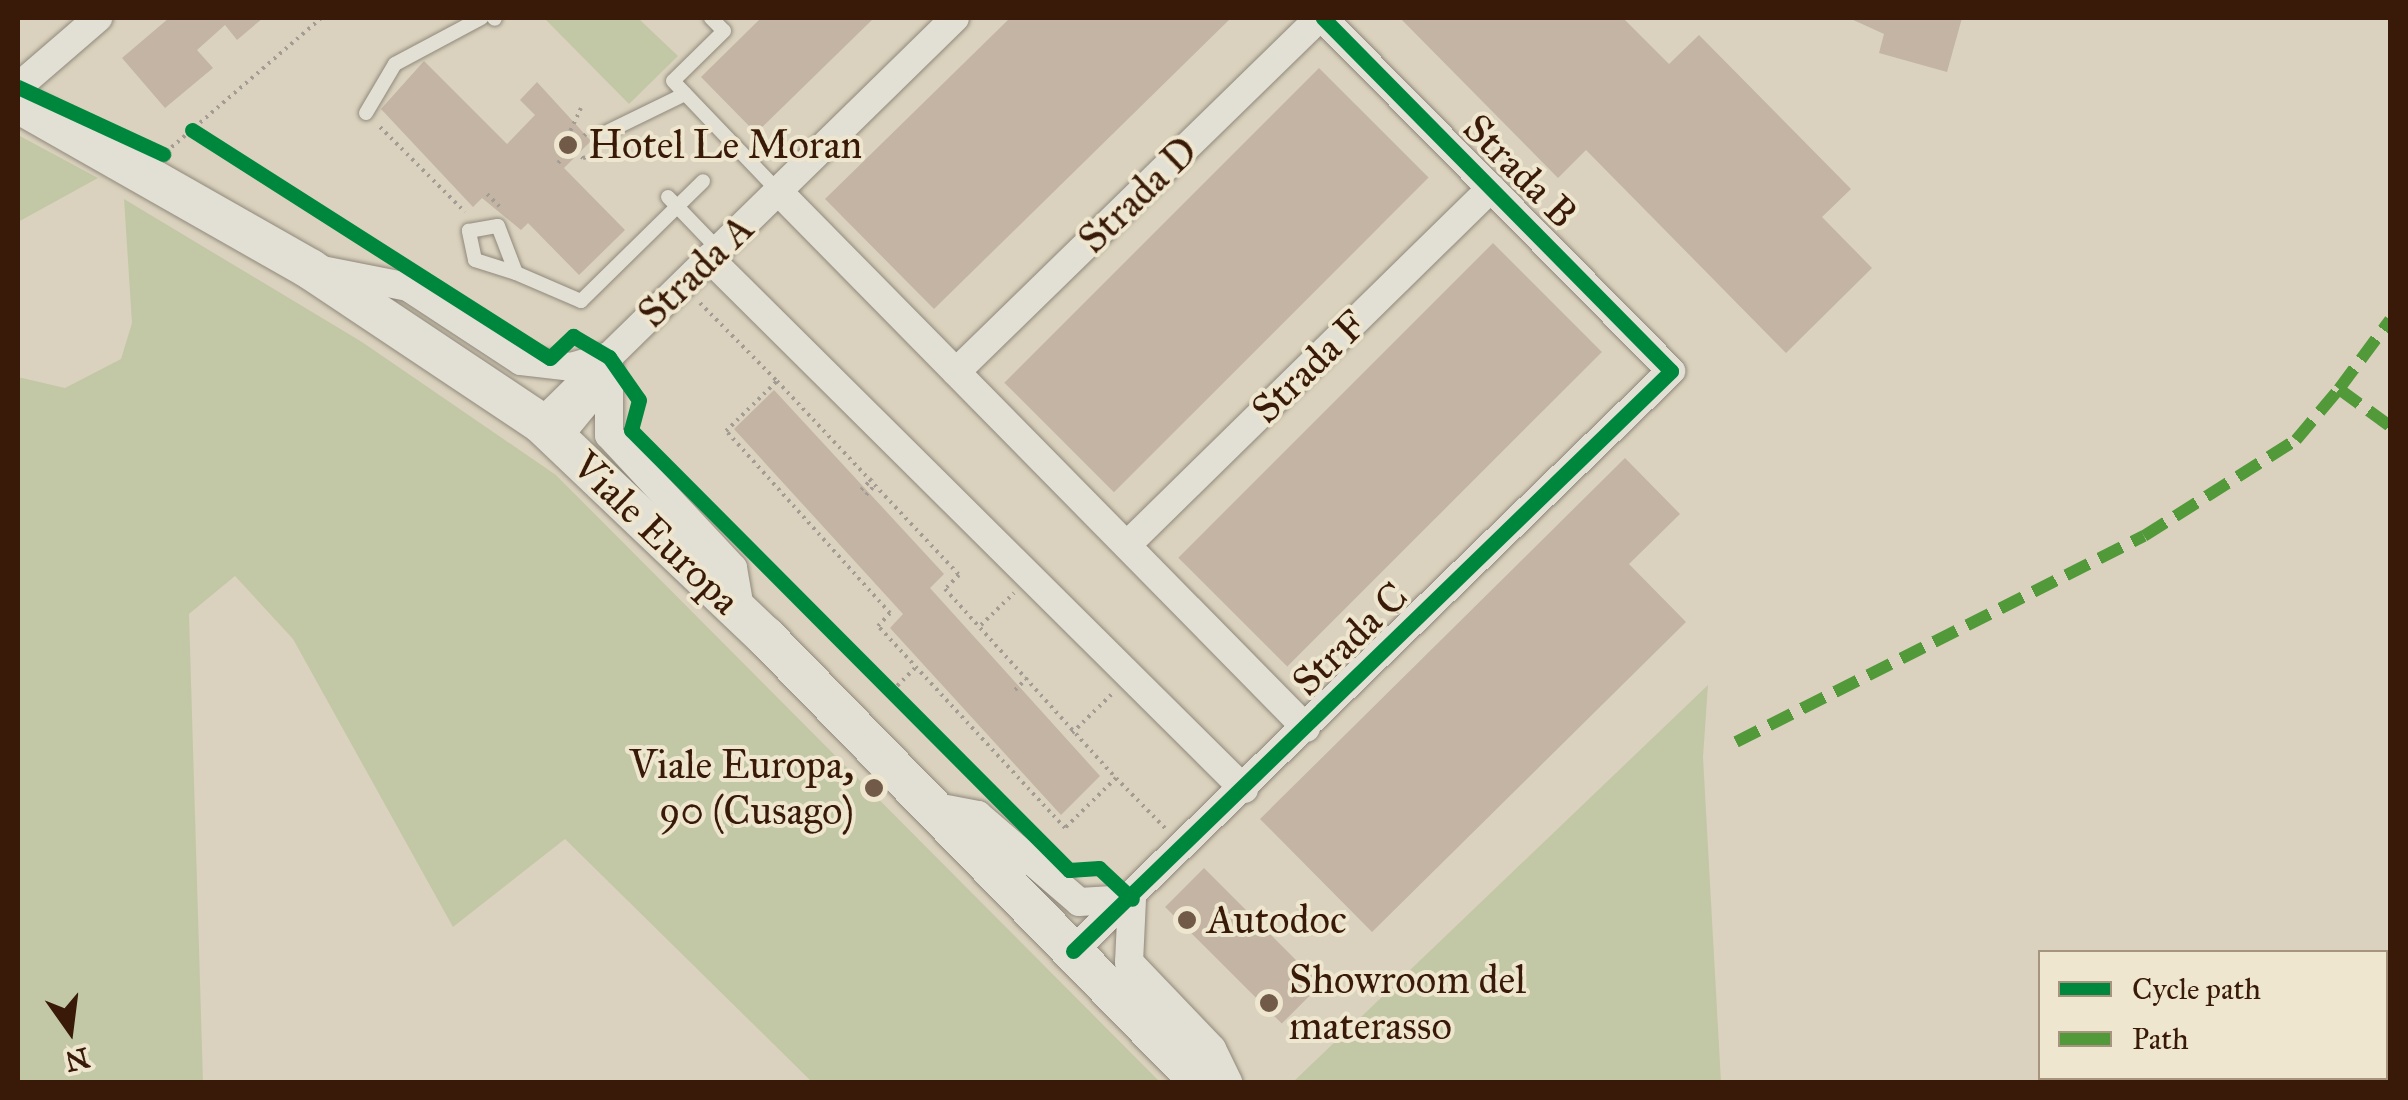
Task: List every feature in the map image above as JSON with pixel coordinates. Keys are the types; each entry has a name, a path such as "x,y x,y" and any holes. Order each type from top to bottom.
{"main road":[{"name":"Viale Europa","path":"18,103 310,269 550,431 741,614 1200,1082"}],"street":[{"path":"18,86 98,18"},
{"name":"Strada A","path":"550,431 609,356 954,18"},
{"name":"Strada B","path":"1321,18 1671,371"},
{"name":"Strada D","path":"956,372 1321,18"},
{"name":"Strada F","path":"1126,545 1491,188"},
{"path":"778,191 1306,728"},
{"path":"713,254 1244,789"},
{"name":"Strada A","path":"310,269 381,275 521,361 572,366 609,356"},
{"name":"Strada A","path":"609,356 609,435 733,568 741,614"},
{"name":"Strada C","path":"1079,958 1132,898 1671,371"},
{"path":"931,806 978,815 1079,902 1132,898 1130,962 1212,1048 1228,1082"}],"lane":[{"path":"366,113 395,64 481,18"},
{"path":"711,18 724,31 673,81 778,191"},
{"path":"610,138 685,94"},
{"path":"516,273 505,234 477,224 468,252 582,308 672,202 703,182"},
{"path":"672,202 713,254"}],"path":[{"path":"164,154 321,18"},
{"path":"571,149 566,128 581,108"},
{"path":"366,113 477,224"},
{"path":"558,162 586,135"},
{"path":"571,149 593,158 610,138"},
{"path":"487,194 498,204"},
{"path":"682,285 872,478 873,488 959,575 945,589 1030,675"},
{"path":"777,382 726,431 811,517 803,525 890,613 878,626 1065,828 1116,778"},
{"path":"872,478 863,492 873,488"},
{"path":"816,538 822,532"},
{"path":"981,626 1031,576"},
{"path":"892,691 917,666"},
{"path":"1020,696 1028,689 1030,675"},
{"path":"1015,690 1030,675"},
{"path":"1072,734 1132,675"},
{"path":"1028,689 1184,847"}],"green space":[{"path":"544,18 638,18 678,56 629,104"},
{"path":"18,135 98,178 18,222"},
{"path":"124,199 362,342 556,475 1160,1082 812,1082 565,839 453,927 293,639 235,576 189,614 203,1082 18,1082 18,377 65,388 121,359 132,323"},
{"path":"1708,685 1703,757 1721,1082 1293,1082"}],"building":[{"path":"169,18 263,18 237,40 225,25 197,50 213,68 165,108 122,58"},
{"path":"761,18 874,18 756,133 701,77"},
{"path":"1010,18 1231,18 934,309 825,199"},
{"path":"1400,18 1623,18 1669,64 1699,35 1851,189 1822,217 1872,268 1786,353 1586,150 1558,178"},
{"path":"1849,18 1962,18 1947,72 1879,53 1884,34"},
{"path":"424,61 507,144 535,115 520,100 537,82 591,141 564,168 625,230 579,275 528,223 521,230 482,198 473,207 381,109"},
{"path":"1319,68 1429,178 1114,492 1004,383"},
{"path":"1493,243 1602,352 1287,667 1178,558"},
{"path":"774,390 944,574 930,588 1100,776 1061,815 890,628 903,614 734,429"},
{"path":"1625,458 1680,514 1629,564 1686,622 1372,932 1260,819"},
{"path":"1204,868 1321,985 1282,1024 1165,907"}],"marked path":[{"path":"2339,389 2390,320"},
{"path":"1736,742 2144,536 2296,440 2339,389 2390,426"}],"cycle path":[{"path":"1073,951 1671,371 1323,18"},
{"path":"18,87 163,154"},
{"path":"192,130 550,358 573,336 609,357 639,400 631,430 1069,870 1099,868 1132,899"}],"place":[{"name":"Hotel Le Moran","path":"568,145"},
{"name":"Viale Europa, 90 (Cusago)","path":"874,788"},
{"name":"Autodoc","path":"1187,920"},
{"name":"Showroom del materasso","path":"1269,1003"}]}
